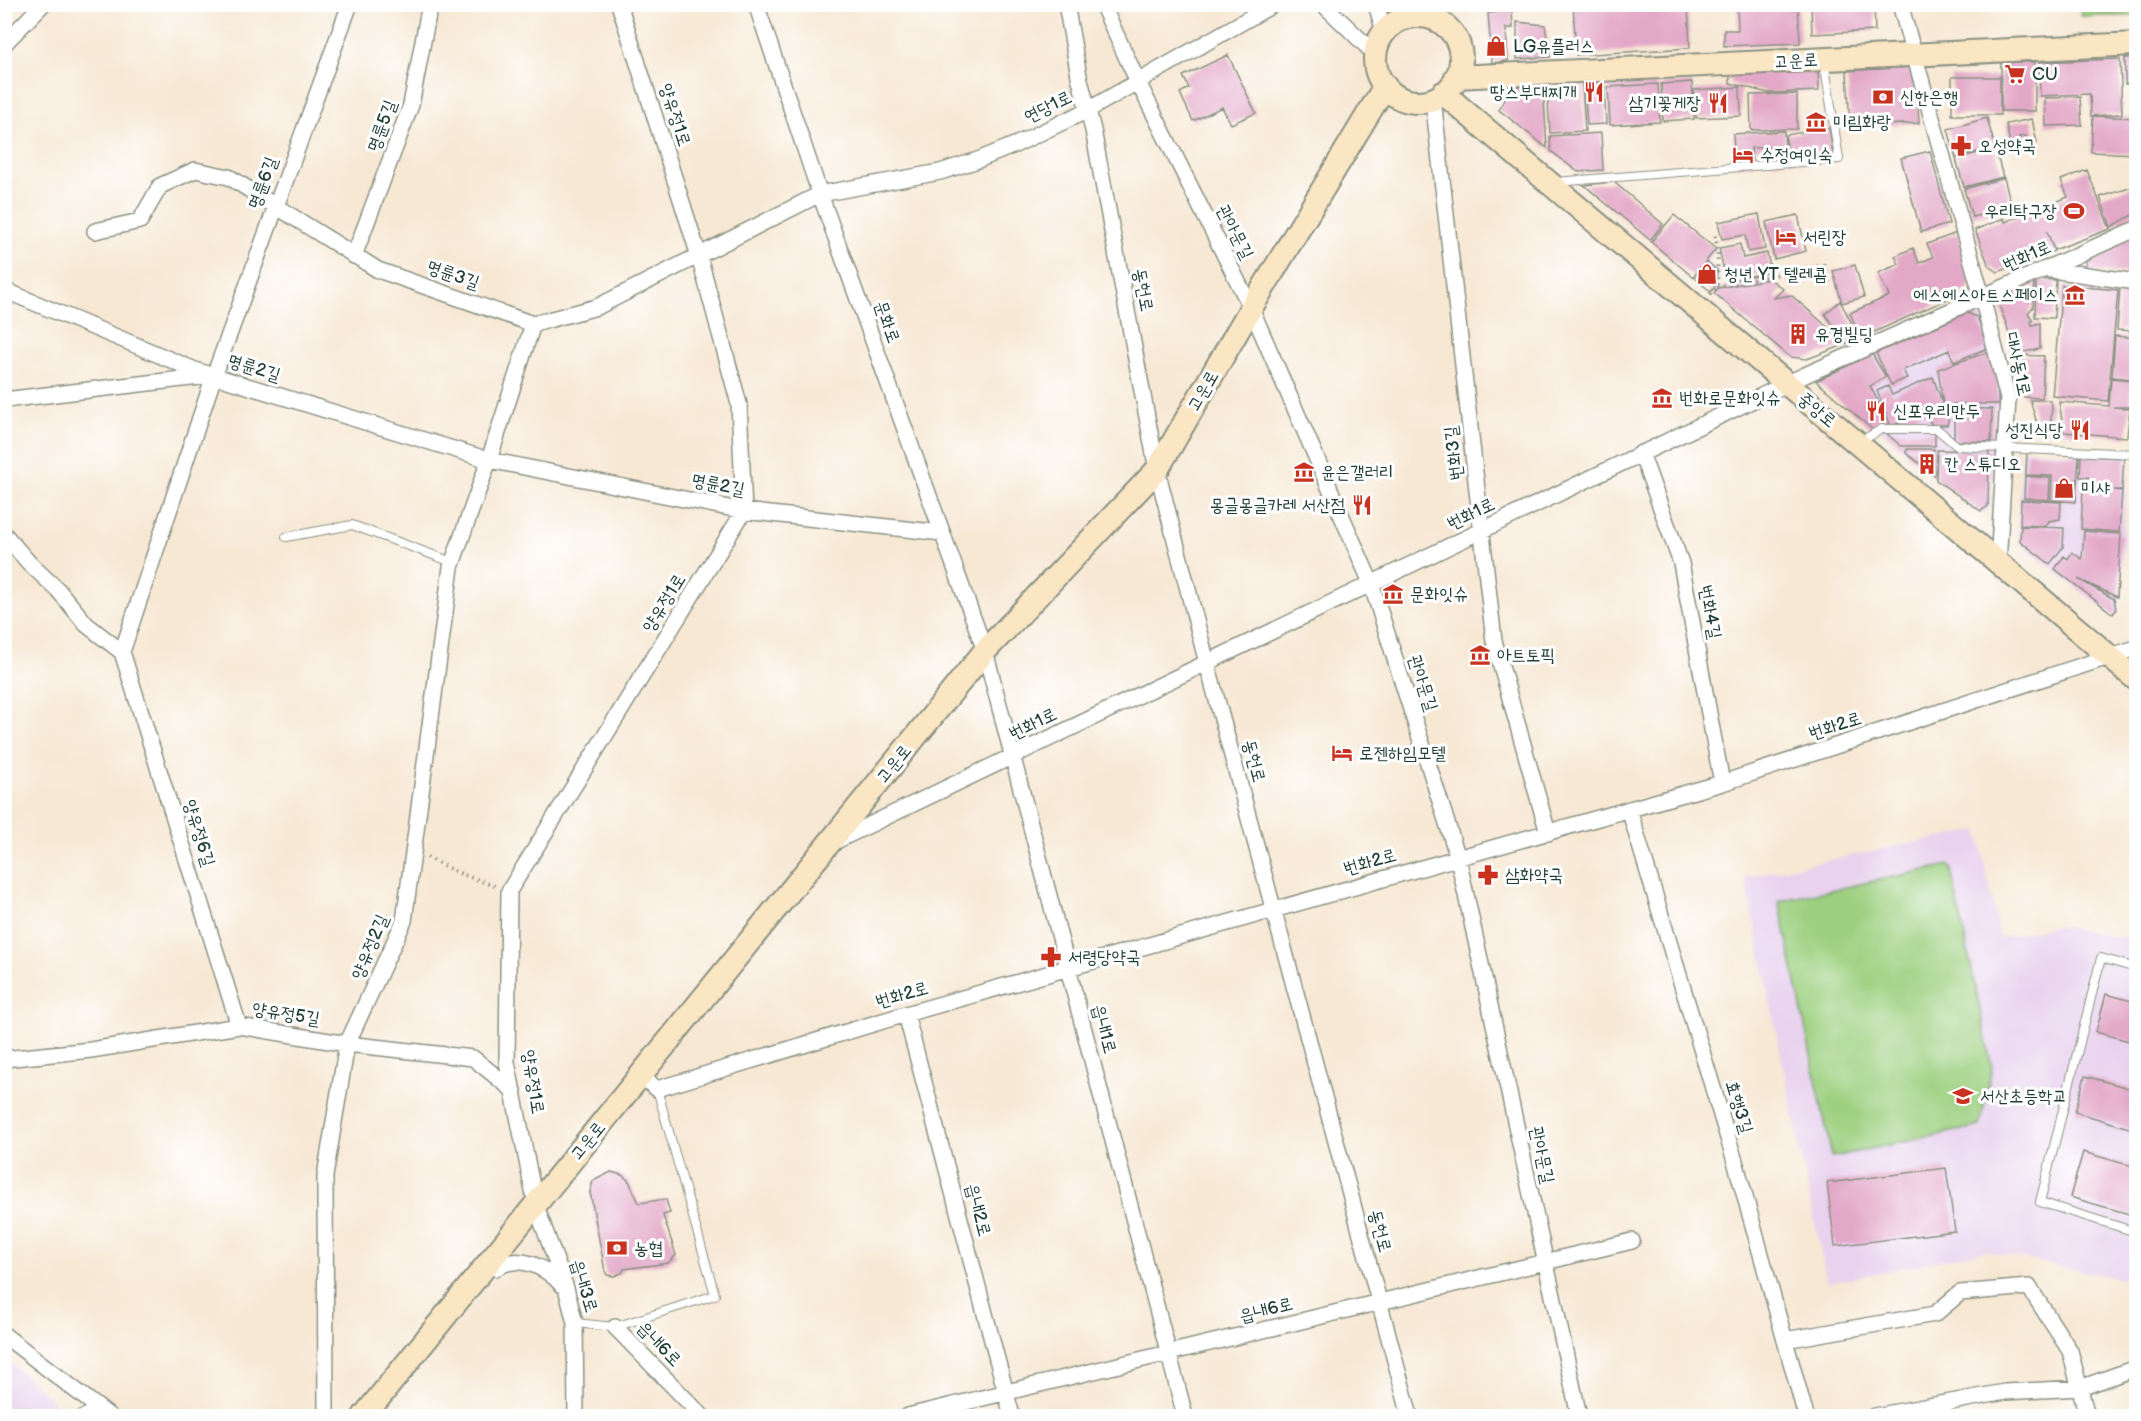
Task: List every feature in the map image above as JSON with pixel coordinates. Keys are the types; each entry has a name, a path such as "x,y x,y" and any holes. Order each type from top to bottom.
{"street":[{"path":"4,44 43,4"},
{"name":"명륜6길","path":"214,376 350,4"},
{"name":"명륜5길","path":"354,256 411,105 430,4"},
{"name":"양유정1로","path":"536,1206 507,1062 509,891 744,511 739,404 699,256 619,4"},
{"name":"문화로","path":"756,4 820,194 985,651"},
{"path":"1066,4 1079,76 1088,110"},
{"name":"관아문길","path":"1102,4 1137,80 1251,308 1371,583 1458,858 1579,1416"},
{"name":"연당1로","path":"820,194 906,180 959,166 1017,144 1088,110 1137,80 1274,4"},
{"path":"1323,4 1375,54"},
{"path":"1376,4 1384,32"},
{"name":"대사동1로","path":"1900,4 1982,297 2008,399 1998,564"},
{"path":"1385,87 1377,71 1375,54 1378,42 1384,32 1414,11 1435,20 1451,32 1457,42 1460,66 1444,90"},
{"name":"고운로","path":"364,1416 536,1206 649,1082 828,845 985,651 1157,470 1251,308 1385,87 1395,95 1407,100 1420,101 1444,90 1824,59 2136,44"},
{"name":"중앙로","path":"1444,90 1548,183 2136,679"},
{"name":"번화3길","path":"1444,90 1494,641 1548,833"},
{"name":"동헌로","path":"1088,110 1094,130 1157,470 1206,663 1410,1416"},
{"name":"명륜3길","path":"95,231 140,221 160,186 195,170 229,177 378,270 533,324"},
{"path":"489,460 533,324 597,307 820,194"},
{"name":"번화1로","path":"828,845 1787,384 2136,229"},
{"path":"2044,269 2136,282"},
{"name":"명륜2길","path":"4,290 195,370 489,460 744,511 942,533"},
{"path":"4,534 29,563 58,590 87,625 122,652 214,376"},
{"name":"명륜2길","path":"4,400 214,376"},
{"name":"번화4길","path":"1641,453 1681,563 1722,783"},
{"name":"양유정2길","path":"326,1416 325,1176 347,1044 404,921 452,562 489,460"},
{"name":"번화2로","path":"649,1082 906,1014 1722,783 2136,648"},
{"name":"읍내1로","path":"985,651 1185,1416"},
{"name":"양유정6길","path":"122,652 239,1026"},
{"name":"효행3길","path":"1629,809 1730,1146 1806,1416"},
{"name":"읍내2로","path":"906,1014 1012,1416"},
{"name":"양유정5길","path":"4,1059 91,1050 239,1026 347,1044 473,1058 514,1091"},
{"name":"읍내3로","path":"536,1206 567,1292 575,1323 576,1416"},
{"name":"읍내6로","path":"908,1416 1632,1241"},
{"path":"489,1263 496,1268 511,1262 535,1265 550,1272 567,1292"},
{"path":"1785,1340 1935,1314 1960,1293 2029,1287 2070,1351 2087,1416"},
{"name":"읍내6로","path":"615,1327 702,1416"},
{"path":"4,1335 109,1416"},
{"path":"1875,1416 2005,1392 2080,1388 2136,1368"}],"lane":[{"path":"1548,183 1839,159 1824,59"},
{"path":"1857,444 1882,429 1937,429 1957,446 2136,454"},
{"path":"286,537 352,525 452,562"},
{"path":"2136,968 2101,958 2040,1202 2136,1232"},
{"path":"615,1327 714,1295 649,1082"},
{"name":"읍내6로","path":"575,1323 615,1327"},
{"path":"79,1416 96,1406"}],"path":[{"path":"1714,232 1718,250 1717,287"},
{"path":"1697,308 1717,287 1824,264 1830,287"},
{"path":"413,849 456,872 509,891"}],"shaded area":[{"path":"1970,311 1982,315 2001,381 2001,404 1995,408 1991,507 1983,514 1934,478 1883,431 1814,381"},
{"path":"2022,450 2128,456 2119,612 2114,617 2019,543"},
{"name":"서산초등학교","path":"1978,830 2000,938 2057,926 2136,940 2136,1282 1986,1251 1827,1283 1745,877"},
{"path":"4,1358 52,1400 63,1416 5,1416"}],"green space":[{"path":"2081,5 2136,5 2136,16 2081,16"},
{"path":"1950,865 1992,1068 1980,1126 1832,1157 1779,901"}],"building":[{"path":"1573,4 1688,4 1690,48 1576,55"},
{"path":"1737,4 1798,4 1800,43 1724,46 1724,30 1738,30"},
{"path":"1811,4 1874,4 1875,31 1812,34"},
{"path":"1512,11 1513,28 1506,28 1508,61 1492,63 1488,13"},
{"path":"1517,22 1545,25 1550,57 1517,59"},
{"path":"1228,55 1256,113 1231,124 1222,107 1193,121 1180,93 1189,88 1183,76"},
{"path":"2125,58 2136,58 2136,114 2134,114 2134,84 2125,84"},
{"path":"2120,59 2122,114 2091,116 2090,94 2040,96 2039,62"},
{"path":"2001,62 2035,62 2035,111 2001,111"},
{"name":"신한은행","path":"1909,67 1916,72 1919,123 1850,127 1847,71"},
{"path":"1818,70 1819,91 1768,93 1730,83 1730,73"},
{"path":"1952,77 2000,77 2000,115 1952,115"},
{"path":"1604,81 1606,124 1587,125 1584,83"},
{"path":"1582,82 1585,131 1550,133 1547,85"},
{"path":"1692,82 1694,119 1663,121 1661,84"},
{"path":"1658,84 1660,122 1610,125 1608,87"},
{"path":"1543,85 1547,148 1499,110 1511,86"},
{"name":"삼기꽃게장","path":"1740,87 1741,116 1696,118 1694,90"},
{"path":"1797,94 1797,129 1751,130 1750,95"},
{"path":"2080,97 2082,125 2046,126 2045,98"},
{"path":"2093,116 2136,118 2136,154 2091,152"},
{"path":"1987,118 1995,147 1956,158 1948,129"},
{"path":"2032,119 2037,143 2027,145 2026,136 2019,137 2021,146 2011,148 2006,124"},
{"path":"1829,128 1833,154 1790,162 1785,135"},
{"name":"수정여인숙","path":"1784,131 1786,161 1772,162 1771,147 1751,148 1752,165 1735,166 1733,134"},
{"path":"1601,133 1603,170 1578,172 1551,151 1550,136"},
{"path":"1995,148 2003,177 1964,187 1956,159"},
{"path":"1930,151 1949,224 1921,232 1901,158"},
{"path":"2087,170 2110,229 2054,250 2047,231 2054,251 1998,272 1989,266 1975,230 2004,218 2005,222 2068,197 2061,180"},
{"path":"2004,178 2012,207 1972,217 1964,189"},
{"path":"1614,182 1663,224 1650,240 1584,185"},
{"path":"2136,186 2136,213 2111,227 2100,197"},
{"path":"1759,214 1765,249 1748,252 1745,235 1722,239 1718,222"},
{"path":"1674,215 1716,249 1693,277 1651,242"},
{"name":"서린장","path":"1798,215 1806,251 1774,259 1766,222"},
{"path":"1959,232 1971,283 1968,290 1861,338 1850,313 1889,296 1878,273 1899,264 1895,256 1913,248 1919,263 1933,257 1927,244"},
{"path":"2136,235 2136,273 2086,272 2086,256"},
{"path":"1740,244 1743,258 1767,253 1771,272 1726,281 1719,248"},
{"name":"청년 YT 텔레콤","path":"1707,262 1717,270 1716,285 1711,292 1694,277"},
{"path":"1855,265 1864,297 1842,303 1833,271"},
{"name":"유경빌딩","path":"1770,279 1783,289 1774,298 1791,295 1847,344 1807,359 1790,357 1714,293 1718,288"},
{"path":"2036,279 2056,280 2054,318 2035,317"},
{"path":"2034,280 2033,307 2028,313 2033,320 2032,325 2040,323 2040,349 2013,354 2007,326 1997,300 1999,294"},
{"path":"2062,285 2118,290 2108,401 2052,396"},
{"path":"2120,286 2136,287 2136,331 2117,330"},
{"path":"1840,301 1860,338 1847,344 1825,314"},
{"path":"1967,313 1977,317 1990,347 1954,362 1949,350 1903,370 1907,378 1891,385 1876,353"},
{"path":"2115,336 2135,338 2131,379 2112,377"},
{"path":"1991,351 1998,378 1998,404 1953,404 1947,425 1932,425 1924,412 1891,426 1877,391 1888,386 1892,395 1933,377 1943,405 1938,369"},
{"path":"1872,354 1886,377 1870,386 1890,423 1873,430 1816,381"},
{"path":"2018,355 2044,356 2042,398 2024,397 2016,360"},
{"path":"2111,378 2132,380 2130,407 2113,407 2130,408 2127,437 2064,432 2059,402 2109,406"},
{"path":"2030,400 2049,400 2052,405 2050,431 2039,430"},
{"path":"1954,408 1992,409 1991,442 1954,441"},
{"path":"1884,431 1935,432 1935,446 1901,446"},
{"name":"칸 스튜디오","path":"1907,449 1934,449 1934,475 1906,453"},
{"path":"1937,450 1989,451 1988,506 1981,511 1936,480"},
{"name":"미샤","path":"2027,452 2079,456 2076,502 2051,500 2052,476 2026,475"},
{"path":"2081,456 2124,458 2122,490 2114,490 2122,491 2119,532 2081,529 2083,488 2087,488 2088,477 2080,477"},
{"path":"2025,476 2050,478 2049,500 2024,498"},
{"path":"2021,500 2061,502 2060,519 2049,521 2046,526 2020,525"},
{"path":"2021,526 2064,528 2063,547 2050,564 2020,541"},
{"path":"2084,531 2121,534 2117,597 2078,579 2114,599 2116,610 2113,614 2055,569 2064,556 2068,559 2072,552 2082,559"},
{"path":"2106,994 2136,1002 2136,1043 2096,1032"},
{"path":"2085,1076 2136,1090 2136,1130 2075,1112"},
{"path":"2083,1152 2136,1167 2136,1216 2070,1197"},
{"path":"1946,1168 1955,1231 1835,1246 1827,1183"},
{"path":"611,1172 622,1175 629,1181 639,1203 666,1199 670,1213 663,1215 676,1255 668,1263 624,1269 622,1273 614,1276 607,1275 590,1192 593,1181"}],"place":[{"name":"LG유플러스","path":"1496,46"},
{"name":"CU","path":"2015,74"},
{"name":"땅스부대찌개","path":"1594,92"},
{"name":"신한은행","path":"1883,97"},
{"name":"삼기꽃게장","path":"1718,103"},
{"name":"미림화랑","path":"1816,122"},
{"name":"오성약국","path":"1961,146"},
{"name":"수정여인숙","path":"1743,155"},
{"name":"우리탁구장","path":"2074,211"},
{"name":"서린장","path":"1786,237"},
{"name":"청년 YT 텔레콤","path":"1707,274"},
{"name":"에스에스아트스페이스","path":"2075,295"},
{"name":"유경빌딩","path":"1798,334"},
{"name":"번화로문화잇슈","path":"1662,398"},
{"name":"신포우리만두","path":"1876,411"},
{"name":"성진식당","path":"2080,430"},
{"name":"칸 스튜디오","path":"1927,464"},
{"name":"윤은갤러리","path":"1304,472"},
{"name":"미샤","path":"2064,488"},
{"name":"몽글몽글카레 서산점","path":"1362,505"},
{"name":"문화잇슈","path":"1393,594"},
{"name":"아트토픽","path":"1480,655"},
{"name":"로젠하임모텔","path":"1342,753"},
{"name":"삼화약국","path":"1488,875"},
{"name":"서령당약국","path":"1051,957"},
{"name":"서산초등학교","path":"1963,1096"},
{"name":"농협","path":"617,1248"}]}
